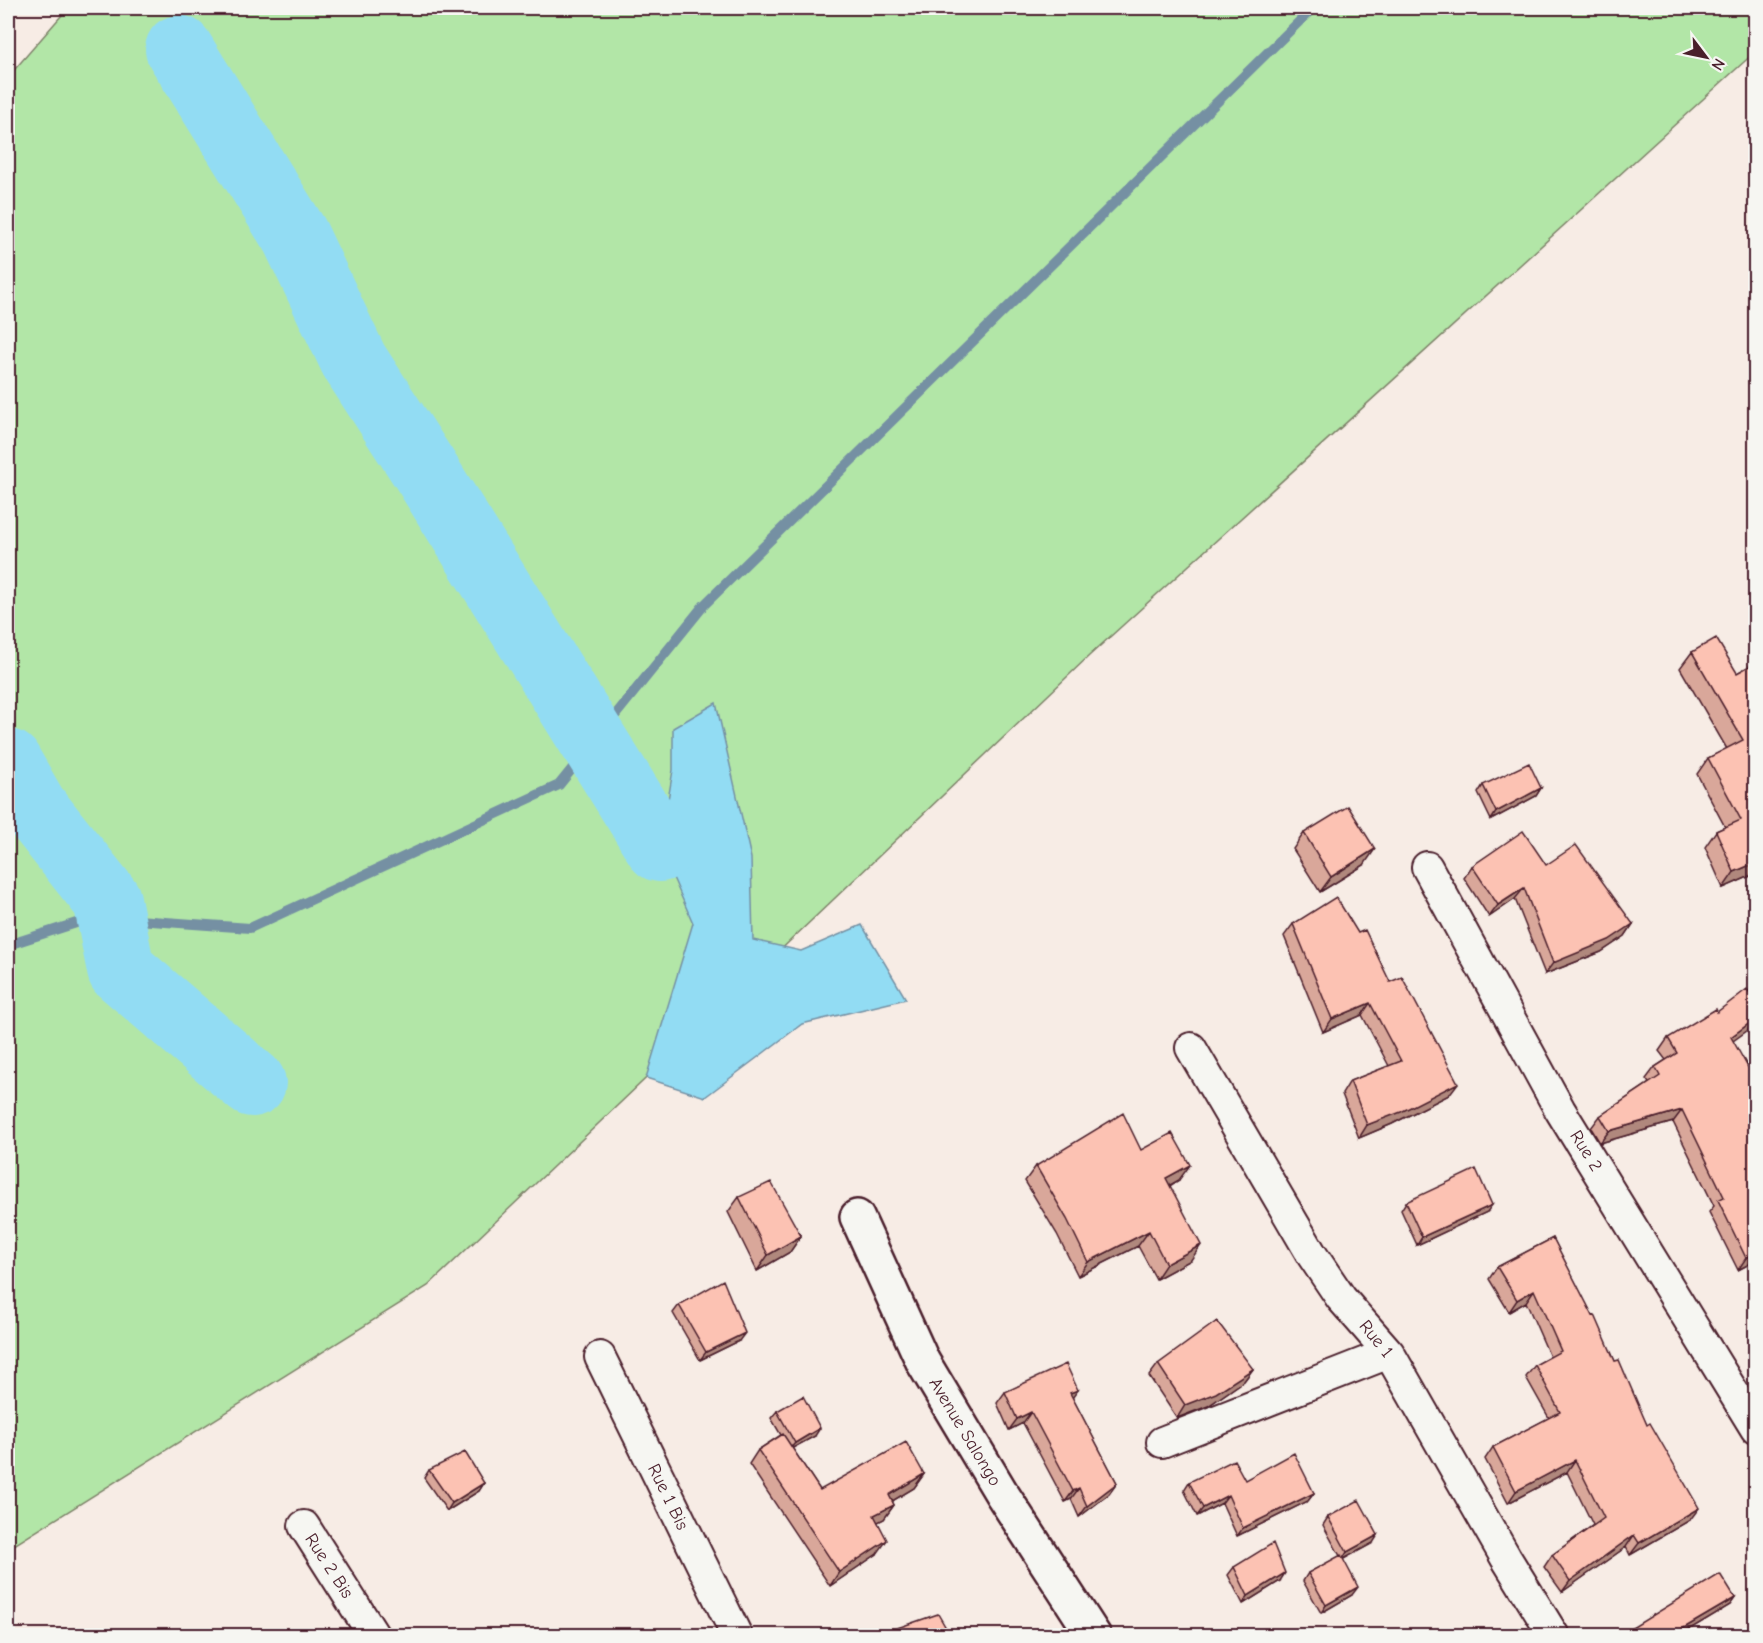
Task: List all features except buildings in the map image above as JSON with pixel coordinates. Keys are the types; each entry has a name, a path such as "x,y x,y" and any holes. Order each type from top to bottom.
{"street":[{"name":"Rue 2","path":"1427,867 1560,1110 1755,1429"},
{"name":"Rue 1","path":"1191,1048 1312,1255 1341,1298 1389,1353 1506,1558 1554,1635"},
{"name":"Avenue Salongo","path":"857,1217 923,1362 1002,1494 1094,1635"},
{"path":"1162,1442 1389,1353"},
{"name":"Rue 1 Bis","path":"600,1357 737,1635"},
{"name":"Rue 2 Bis","path":"304,1526 374,1635"}],"green space":[{"path":"68,8 1755,8 1755,52 1090,655 428,1286 8,1549 8,77"}],"water":[{"path":"716,703 751,858 753,940 801,951 862,925 906,999 802,1024 705,1097 646,1078 693,923 660,848 673,770 673,728"}],"waterway":[{"path":"8,945 95,917 250,928 559,785 704,605 1313,8"},
{"path":"179,49 295,236 354,361 426,472 660,848"},
{"path":"8,763 34,808 107,900 121,970 252,1083"}]}
